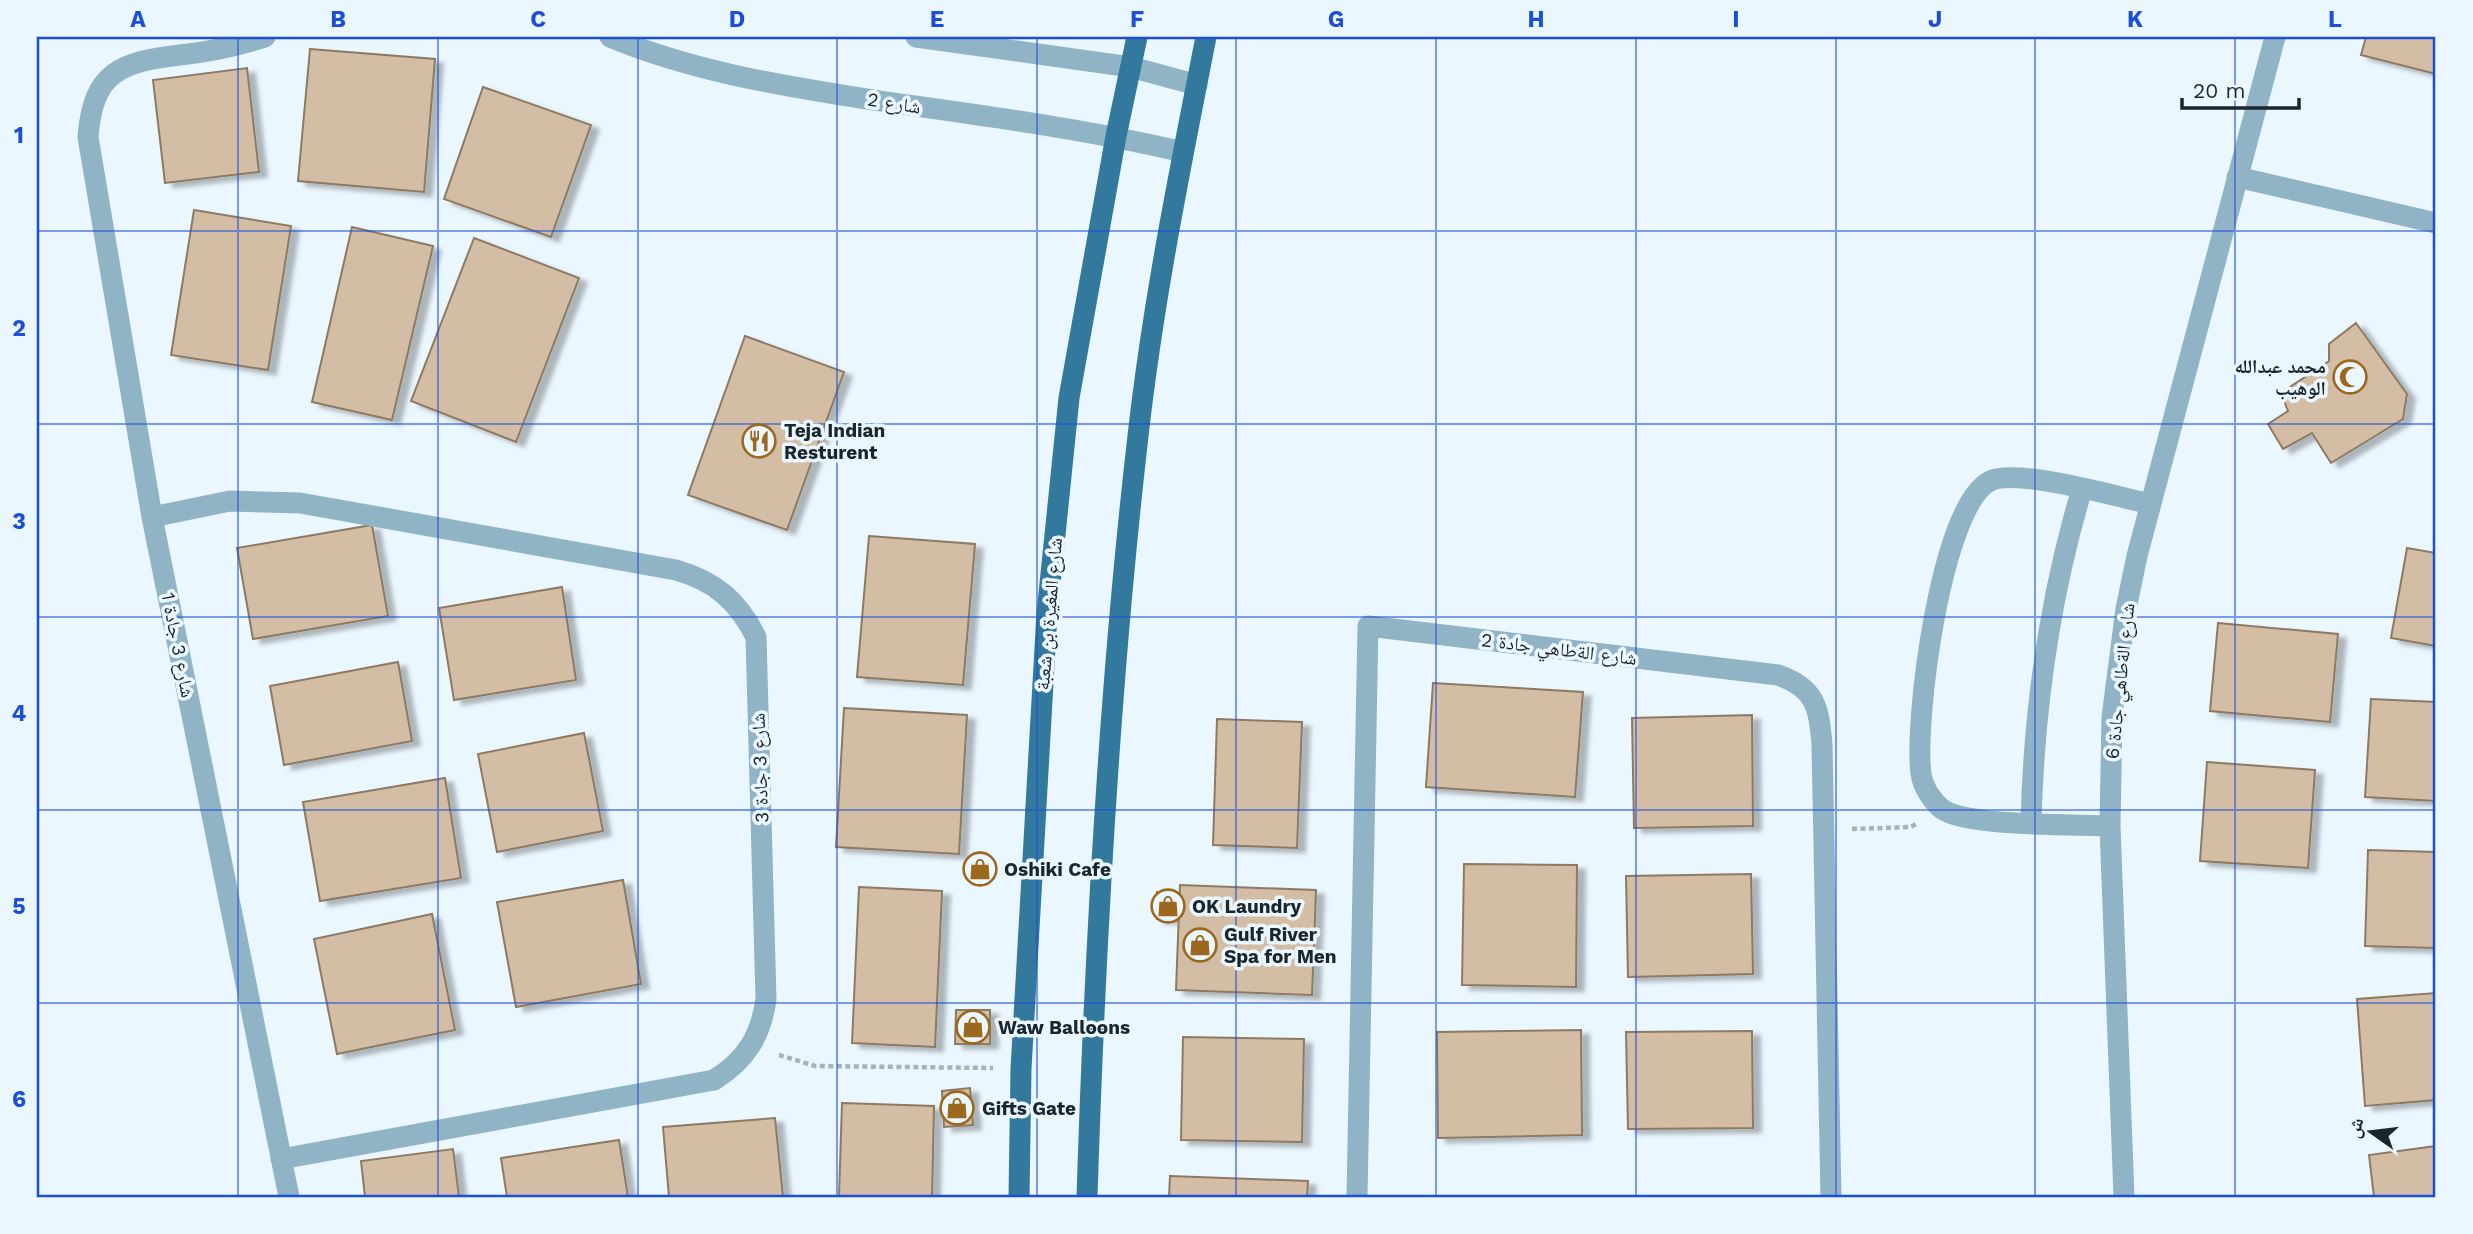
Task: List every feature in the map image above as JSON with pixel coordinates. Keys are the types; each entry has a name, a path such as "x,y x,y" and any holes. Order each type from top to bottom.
{"main road":[{"name":"شارع المغيرة بن شعبة","path":"1019,1197 1021,1069 1047,613 1069,398 1116,136 1137,37"},
{"path":"1087,1197 1107,807 1120,621 1138,434 1183,152 1206,37"}],"street":[{"name":"شارع 3 جادة 1","path":"265,37 213,50 132,62 113,75 98,92 88,137 152,517 289,1197"},
{"name":"شارع 2","path":"610,37 689,64 763,83 1116,136 1183,152"},
{"path":"916,37 1131,67 1197,85"},
{"name":"شارع الةطاهي جادة 6","path":"2124,1197 2110,825 2110,771 2118,663 2126,609 2151,504 2275,37"},
{"path":"2237,177 2436,223"},
{"path":"2110,825 1967,819 1942,809 1932,799 1921,775 1924,687 1938,599 1969,500 1979,489 2005,477 2020,477 2151,504"},
{"path":"2031,822 2032,765 2043,653 2055,587 2082,489"},
{"name":"شارع 3 جادة 3","path":"152,517 230,501 300,503 676,569 713,584 729,597 745,615 756,637 766,999 759,1031 741,1060 714,1080 281,1159"},
{"name":"شارع الةطاهي جادة 2","path":"1357,1197 1368,626 1778,675 1798,682 1813,698 1820,720 1831,1197"}],"path":[{"path":"1824,831 1910,827 1942,809"},
{"path":"752,1046 815,1066 1021,1069"}],"building":[{"path":"2366,37 2436,37 2436,74 2361,55"},
{"path":"310,49 435,59 424,192 298,181"},
{"path":"247,68 259,172 165,183 153,80"},
{"path":"483,87 591,125 551,237 444,199"},
{"path":"194,210 291,226 268,370 171,355"},
{"path":"352,227 433,246 392,420 312,402"},
{"path":"474,238 579,278 516,442 411,401"},
{"name":"محمد عبدالله الوهيب","path":"2356,323 2407,394 2403,419 2331,463 2312,433 2283,449 2268,424 2288,411 2281,393 2329,361 2329,344"},
{"path":"745,336 844,372 787,530 688,495"},
{"path":"372,525 388,616 253,639 237,548"},
{"path":"869,536 975,544 963,685 857,677"},
{"path":"2407,548 2436,553 2436,646 2391,638"},
{"path":"562,587 576,680 454,700 439,608"},
{"path":"2218,623 2338,634 2330,722 2210,711"},
{"path":"398,662 412,741 284,765 270,686"},
{"path":"1433,683 1583,692 1575,797 1426,787"},
{"path":"2371,699 2436,702 2436,801 2365,797"},
{"path":"844,708 967,715 959,854 836,847"},
{"path":"1752,715 1753,826 1634,828 1632,718"},
{"path":"1217,719 1302,722 1297,848 1213,845"},
{"path":"584,733 603,831 497,852 478,754"},
{"path":"2207,762 2315,770 2308,868 2200,861"},
{"path":"445,778 461,878 320,901 303,802"},
{"path":"2368,850 2436,852 2436,948 2365,946"},
{"path":"1464,864 1577,865 1576,987 1462,985"},
{"path":"1751,874 1753,974 1628,977 1626,876"},
{"path":"623,880 641,984 516,1007 497,902"},
{"path":"1180,885 1316,890 1312,995 1176,990"},
{"path":"859,887 942,891 935,1047 852,1043"},
{"name":"OK Laundry","path":"1157,892 1179,893 1178,919 1157,919"},
{"path":"432,914 455,1030 337,1054 314,939"},
{"path":"2436,993 2436,1100 2365,1106 2357,999"},
{"name":"Waw Balloons","path":"956,1010 990,1010 990,1044 955,1044"},
{"path":"1581,1030 1582,1135 1438,1138 1437,1032"},
{"path":"1752,1031 1753,1128 1628,1129 1626,1032"},
{"path":"1183,1037 1304,1039 1302,1142 1181,1140"},
{"name":"Gifts Gate","path":"970,1088 973,1125 944,1127 942,1091"},
{"path":"842,1103 934,1106 932,1197 839,1197"},
{"path":"775,1118 783,1197 669,1197 663,1127"},
{"path":"619,1140 628,1197 507,1197 501,1158"},
{"path":"2436,1146 2436,1197 2374,1197 2369,1155"},
{"path":"453,1149 459,1197 365,1197 361,1161"},
{"path":"1170,1176 1308,1181 1307,1197 1169,1197"}],"place":[{"name":"محمد عبدالله الوهيب","path":"2350,377"},
{"name":"Teja Indian Resturent","path":"759,441"},
{"name":"Oshiki Cafe","path":"980,869"},
{"name":"OK Laundry","path":"1168,906"},
{"name":"Gulf River Spa for Men","path":"1200,945"},
{"name":"Waw Balloons","path":"973,1027"},
{"name":"Gifts Gate","path":"957,1108"}]}
